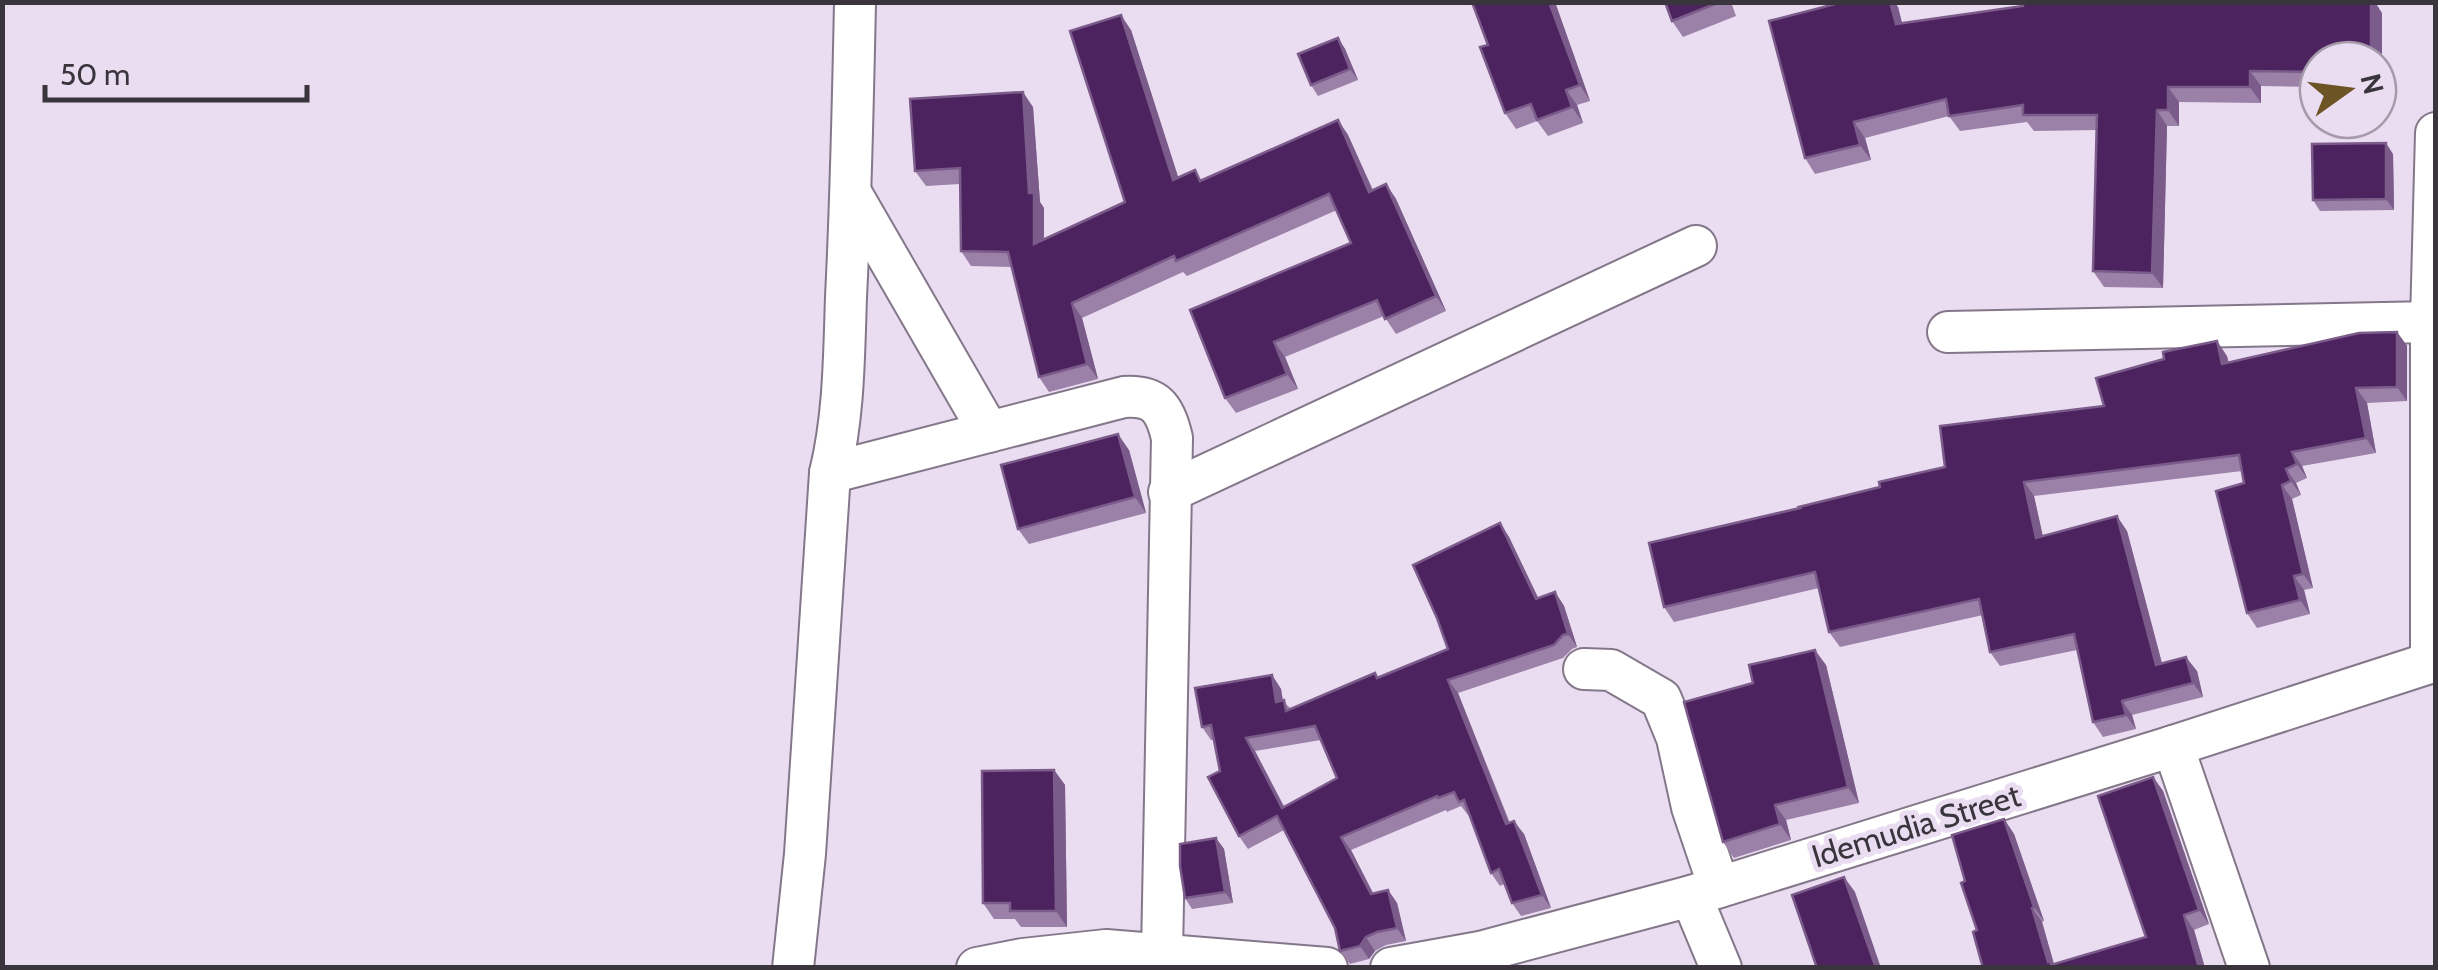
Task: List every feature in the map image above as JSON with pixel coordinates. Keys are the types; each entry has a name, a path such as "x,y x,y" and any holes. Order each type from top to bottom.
{"street":[{"path":"794,968 830,473 838,438 851,193 854,2"},
{"path":"2433,661 2431,322 2436,134"},
{"path":"851,193 989,432"},
{"path":"1169,492 1696,246"},
{"path":"1948,332 2431,322"},
{"path":"830,473 1124,397 1140,396 1156,402 1168,421 1172,438 1162,953"},
{"name":"Idemudia Street","path":"1391,968 1480,952 1705,892 2433,661"},
{"path":"1584,669 1611,670 1661,699 1678,738 1721,968"},
{"path":"2173,746 2250,968"},
{"path":"977,968 1162,953 1328,968"}],"building":[{"path":"1472,2 1549,2 1580,85 1566,90 1572,107 1537,120 1531,104 1505,113 1480,47 1488,45"},
{"path":"1665,2 1720,2 1672,21"},
{"path":"1843,2 1890,2 1896,24 2023,6 2023,2 2371,2 2371,40 2298,40 2298,72 2250,71 2250,87 2168,87 2168,110 2157,110 2152,273 2093,271 2097,115 2023,115 2023,105 1949,116 1946,99 1854,122 1860,145 1805,158 1769,21"},
{"path":"1121,15 1173,180 1195,170 1200,181 1338,120 1369,192 1386,184 1436,296 1385,319 1377,300 1274,342 1287,374 1225,398 1190,310 1351,243 1329,194 1176,261 1174,256 1072,303 1087,364 1039,377 1008,252 961,251 960,168 915,171 910,99 1023,92 1029,193 1034,193 1034,244 1125,202 1070,31"},
{"path":"1338,38 1350,69 1311,85 1298,54"},
{"path":"2386,143 2386,199 2313,200 2312,144"},
{"path":"2397,332 2397,387 2356,388 2366,438 2292,452 2297,464 2286,469 2291,481 2282,485 2303,574 2294,576 2300,600 2247,613 2216,491 2244,483 2239,455 2024,482 2036,538 2117,516 2156,665 2186,657 2193,683 2122,701 2126,715 2093,722 2074,634 1990,652 1979,599 1829,632 1815,572 1664,607 1649,543 1800,508 1880,487 1879,482 1945,467 1940,426 2104,406 2096,378 2164,359 2163,352 2217,341 2222,364 2359,333"},
{"path":"1118,434 1135,497 1018,529 1001,465"},
{"path":"1500,523 1536,599 1555,592 1568,634 1554,645 1448,680 1506,824 1514,821 1542,895 1512,903 1499,869 1491,873 1464,800 1459,802 1454,792 1437,796 1341,837 1371,894 1388,890 1397,928 1377,932 1366,937 1360,946 1340,951 1335,928 1277,816 1239,836 1208,777 1220,771 1211,725 1202,727 1195,688 1272,675 1276,702 1284,700 1286,711 1375,673 1377,678 1448,649 1413,565","holes":["1315,726 1337,778 1282,808 1246,738"]},
{"path":"1815,650 1848,787 1775,805 1780,824 1723,842 1684,702 1753,683 1749,665"},
{"path":"1054,770 1056,911 1010,911 1010,903 983,903 982,771"},
{"path":"2153,777 2199,910 2184,915 2199,968 1983,968 1952,835 2004,819 2051,965 2146,937 2098,796"},
{"path":"1216,838 1225,892 1185,898 1180,844"},
{"path":"1844,877 1876,968 1817,968 1792,895"}]}
